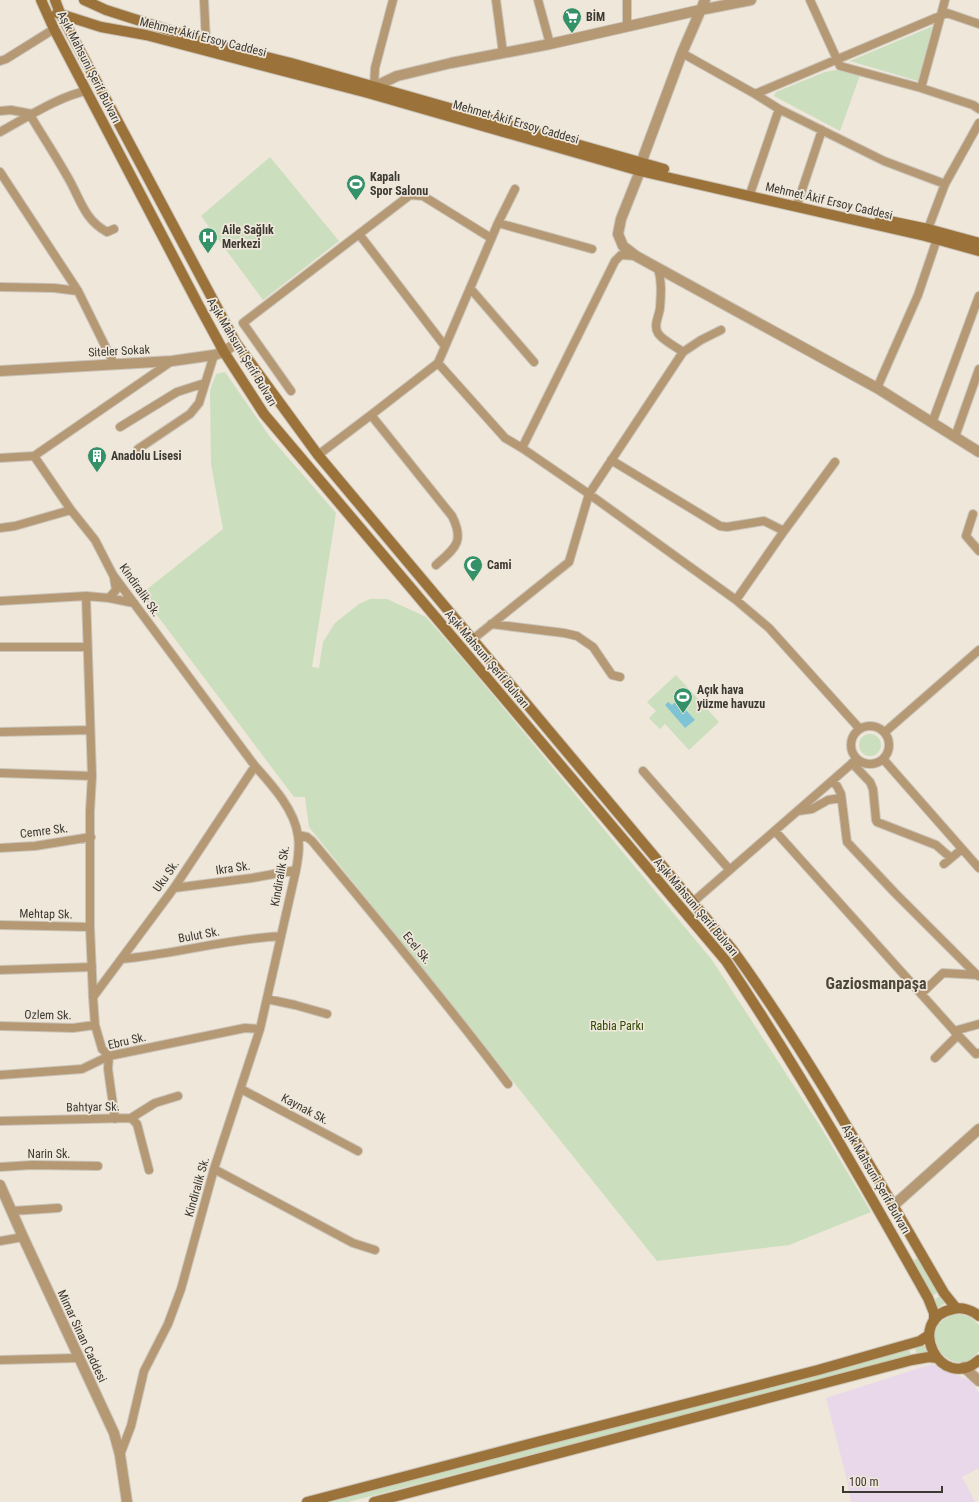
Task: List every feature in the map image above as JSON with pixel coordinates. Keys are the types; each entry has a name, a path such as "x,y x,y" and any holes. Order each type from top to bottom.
{"main road":[{"name":"Aşık Mahsuni Şerif Bulvarı","path":"55,0 60,13 236,343 318,455 732,950 759,987 795,1042 944,1293 956,1308"},
{"name":"Mehmet Âkif Ersoy Caddesi","path":"84,0 208,47 368,93 641,168 926,233 979,243"},
{"name":"Aşık Mahsuni Şerif Bulvarı","path":"42,1 54,29 163,239 224,352 264,414 726,961 767,1022 839,1140 928,1298 934,1313 934,1322"},
{"name":"Mehmet Âkif Ersoy Caddesi","path":"47,14 60,13 101,27 291,63 641,168 751,190 926,233 937,239 979,251"},
{"path":"979,1316 967,1309 956,1308 944,1312 934,1322 929,1335 931,1347 937,1358 946,1365 964,1368 979,1360"},
{"path":"307,1502 818,1370 920,1341 929,1335"},
{"path":"374,1502 912,1360 929,1357 937,1358"}],"street":[{"path":"204,0 208,47"},
{"path":"393,0 375,68 374,87 398,76 451,63 550,44 751,0"},
{"path":"496,0 503,53"},
{"path":"538,0 550,44"},
{"path":"627,0 627,26"},
{"path":"705,0 682,53 621,219 618,234 623,246 636,256 877,388 979,452"},
{"path":"810,0 840,66 921,88 973,105 979,109"},
{"path":"921,88 945,0"},
{"path":"755,94 947,13 979,24"},
{"path":"0,61 6,59 54,29"},
{"path":"682,53 779,109 884,161 945,184"},
{"path":"0,132 77,93 87,91"},
{"path":"751,190 779,109"},
{"path":"0,111 11,110 31,115 68,176 87,216 96,226 106,232 114,229"},
{"path":"926,233 945,184 979,123"},
{"path":"798,202 822,130"},
{"path":"0,172 78,291 114,364"},
{"path":"318,455 438,363 444,345 491,238 515,189"},
{"path":"291,391 243,323 359,234 410,195 423,196 491,238"},
{"path":"498,223 592,249"},
{"path":"359,234 444,345"},
{"path":"877,388 918,295 937,239"},
{"path":"522,448 615,261 621,255 636,256"},
{"path":"658,268 661,279 660,310 656,324 657,332 660,336 683,352"},
{"path":"0,287 54,288 78,291"},
{"path":"470,288 534,362"},
{"path":"932,422 979,296"},
{"path":"473,639 569,562 589,494 611,460 683,352 701,340 721,330"},
{"name":"Siteler Sokak","path":"0,371 172,361 214,355 224,352 236,343"},
{"path":"138,449 190,414 200,403 214,355"},
{"path":"0,458 34,456 172,361"},
{"path":"438,363 505,438 589,494 736,600 769,628 859,728"},
{"path":"955,437 979,369"},
{"path":"120,427 177,392 205,383"},
{"path":"371,415 452,516 458,527 459,537 452,550 436,565"},
{"name":"Kindiralik Sk.","path":"34,456 71,510 95,540 113,575 255,766 277,791 291,816 298,835 299,849 296,870 260,1029 214,1169 181,1289 168,1324 144,1371 131,1426 120,1455"},
{"path":"611,460 720,526 727,528 764,521 784,530"},
{"path":"736,600 784,530 835,462"},
{"path":"0,528 15,526 71,510"},
{"path":"973,514 966,536 979,551"},
{"path":"109,598 116,590 113,575"},
{"path":"86,596 92,776 90,810 90,927 93,997 95,1025 102,1049 109,1056 108,1069 115,1119"},
{"path":"0,601 86,596 109,598 134,603"},
{"path":"492,624 577,636 593,647 612,675 620,677"},
{"path":"0,647 88,646"},
{"path":"885,732 979,650"},
{"path":"854,761 870,764 884,760 890,744 889,738 885,732 879,727 873,725 859,728 853,736 851,742 854,761 870,782 873,789 877,822 936,845 951,858"},
{"path":"0,732 90,730"},
{"path":"884,760 979,868"},
{"path":"692,902 854,761"},
{"name":"Uku Sk.","path":"93,997 174,888 255,766"},
{"path":"643,771 729,869"},
{"path":"0,773 92,776"},
{"path":"832,780 837,786 841,798 847,842 895,893 978,975"},
{"path":"798,811 812,809 828,800 841,798"},
{"path":"775,831 956,1033 976,1054 979,1054"},
{"name":"Ecel Sk.","path":"298,835 307,837 312,841 384,926 508,1084"},
{"name":"Cemre Sk.","path":"0,848 35,846 91,837"},
{"path":"944,864 962,848"},
{"name":"Ikra Sk.","path":"174,888 252,878 296,870"},
{"name":"Mehtap Sk.","path":"0,925 90,927"},
{"name":"Bulut Sk.","path":"122,959 152,956 254,938 281,936"},
{"path":"0,970 92,967"},
{"path":"921,994 943,973 978,975"},
{"path":"267,999 296,1005 327,1014"},
{"path":"935,1058 956,1033 979,1024"},
{"name":"Ozlem Sk.","path":"0,1026 73,1028 95,1025"},
{"name":"Ebru Sk.","path":"0,1075 82,1068 109,1056 245,1028 260,1029"},
{"name":"Kaynak Sk.","path":"241,1089 358,1151"},
{"path":"131,1118 155,1103 178,1096"},
{"name":"Bahtyar Sk.","path":"0,1121 131,1118 137,1124 149,1170"},
{"path":"893,1206 979,1130"},
{"name":"Narin Sk.","path":"0,1167 32,1165 98,1166"},
{"path":"214,1169 353,1243 375,1250"},
{"name":"Mimar Sinan Caddesi","path":"0,1184 78,1358 114,1433 120,1455 127,1502"},
{"path":"12,1211 58,1208"},
{"path":"0,1241 23,1237"},
{"path":"0,1360 78,1358"},
{"path":"964,1368 979,1381"}],"shaded area":[{"path":"932,1364 971,1381 979,1393 979,1468 962,1477 975,1502 851,1502 847,1480 826,1398"}],"green space":[{"path":"933,26 918,81 850,61"},
{"path":"836,70 860,75 840,131 774,96 776,92 825,72"},
{"path":"270,157 339,241 263,300 201,216"},
{"name":"Rabia Parkı","path":"225,372 270,437 336,513 312,667 319,668 323,642 335,623 359,604 370,599 387,599 426,617 472,670 712,960 820,1126 871,1212 789,1245 657,1261 309,827 305,797 294,797 141,594 223,529 211,464 210,390 216,374"},
{"name":"Açık hava yüzme havuzu","path":"676,675 719,722 689,750 665,724 660,729 649,718 656,711 647,702"},
{"path":"866,734 874,734 881,741 881,749 874,756 866,756 859,749 859,741"},
{"path":"919,1257 939,1292 933,1295 913,1261"},
{"path":"941,1296 945,1303 938,1308 935,1299"},
{"path":"955,1314 969,1316 979,1325 979,1351 968,1360 958,1362 948,1359 940,1351 936,1341 936,1330 942,1321"},
{"path":"924,1345 927,1352 917,1355 915,1348"},
{"path":"909,1349 911,1356 348,1502 326,1502"}],"water":[{"name":"Açık hava yüzme havuzu","path":"677,700 695,720 685,728 665,705 668,702 672,705"}],"place":[{"name":"BİM","path":"572,34"},
{"name":"Kapalı Spor Salonu","path":"356,201"},
{"name":"Aile Sağlık Merkezi","path":"208,254"},
{"name":"Anadolu Lisesi","path":"97,473"},
{"name":"Cami","path":"473,582"},
{"name":"Açık hava yüzme havuzu","path":"683,714"}],"district":[{"name":"Gaziosmanpaşa","path":"876,983"}]}
